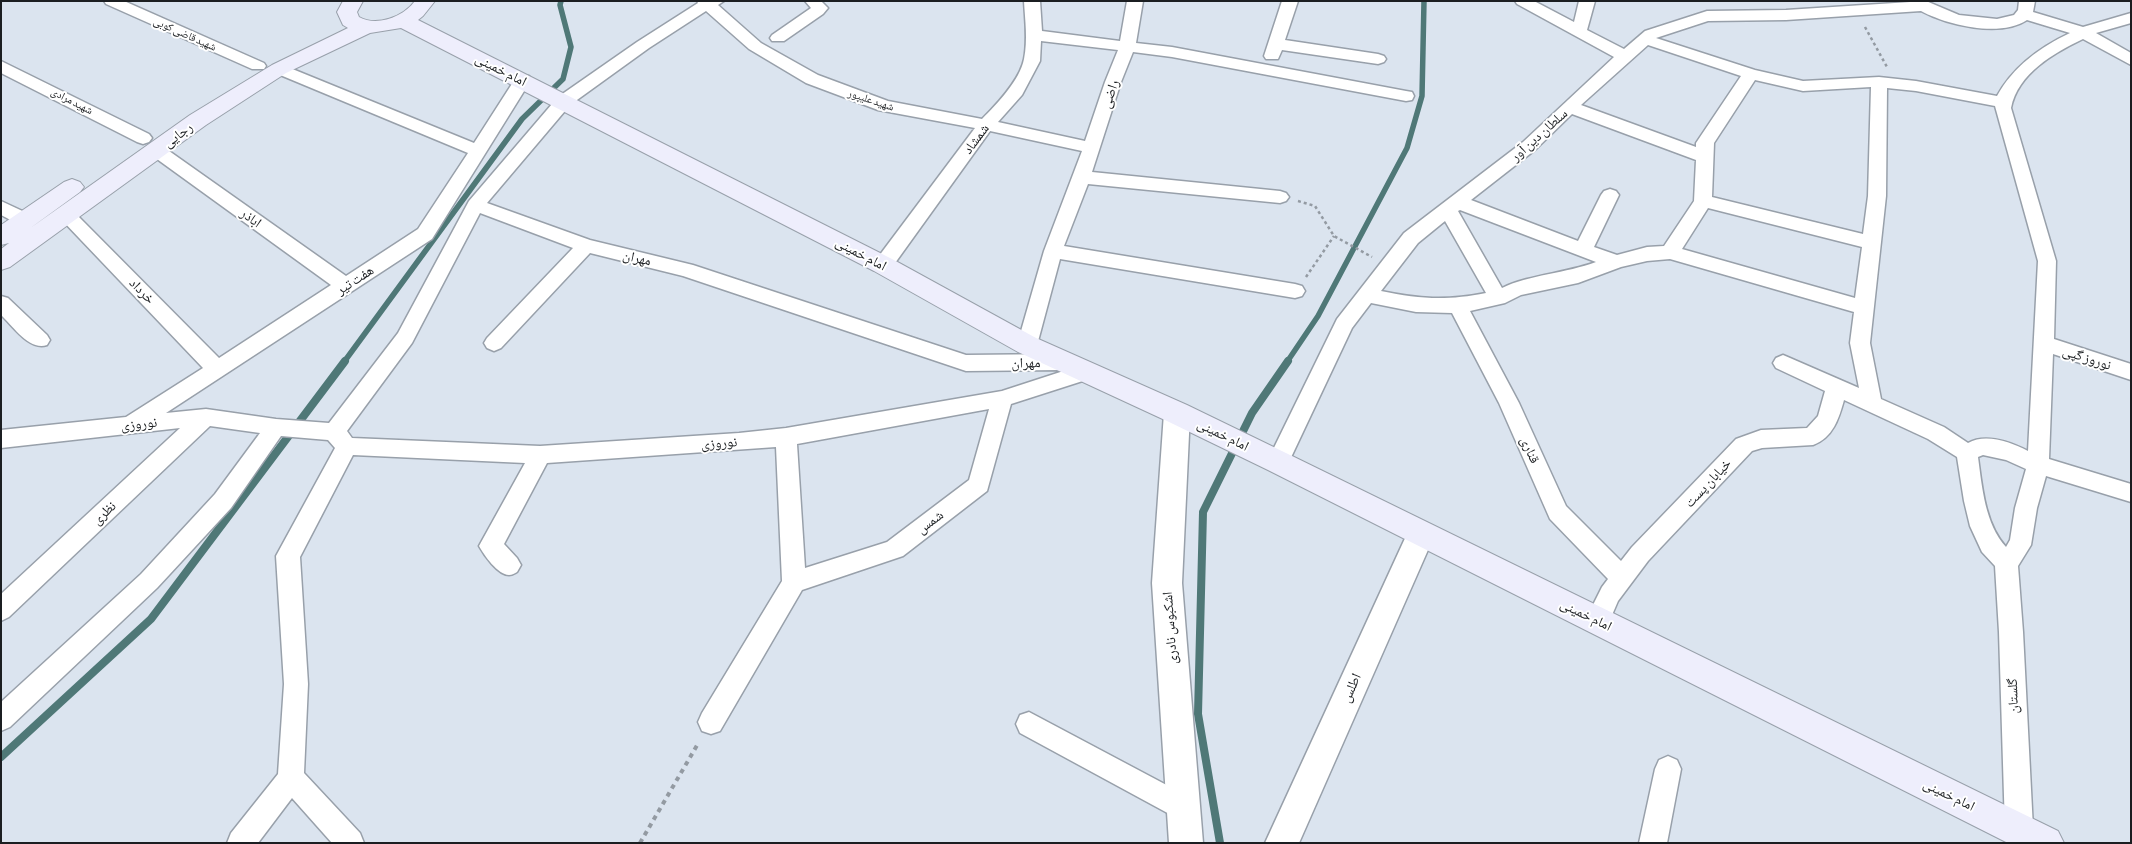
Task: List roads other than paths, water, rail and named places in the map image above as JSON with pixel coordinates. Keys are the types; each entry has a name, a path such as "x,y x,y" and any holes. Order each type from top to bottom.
{"main road":[{"path":"356,16 390,25 415,15 422,8 425,1"},
{"name":"رجایی","path":"1,237 25,219 150,144 198,120 269,67 356,16"},
{"name":"امام خمینی","path":"404,21 883,265 1027,345 1208,428 2046,843"},
{"name":"رجایی","path":"1,261 66,214 150,144"}],"street":[{"name":"شهید قاضی کوبی","path":"111,1 269,67 479,150"},
{"path":"778,38 818,11 820,8 812,1"},
{"name":"شمشاد","path":"883,265 986,125 1014,95 1032,61 1034,34 1032,1"},
{"name":"راضی","path":"1027,345 1053,251 1082,177 1113,82 1127,48 1135,1"},
{"path":"1268,70 1290,1"},
{"path":"1522,1 1625,56"},
{"path":"1579,32 1587,1"},
{"path":"241,843 291,778 296,684 288,556 340,439 406,338 475,205 546,92 643,45 709,2"},
{"name":"شهید علیپور","path":"709,2 755,46 812,79 884,106 986,125 1092,148"},
{"path":"1919,4 1951,18 1982,24 2009,22 2019,19 2026,8 2083,32 2131,60"},
{"name":"سلطان دین آور","path":"1265,456 1344,324 1411,238 1529,146 1651,34 1707,16 1786,15 1919,4"},
{"path":"1783,363 1936,433 1967,453 1977,510 1990,544 2006,563 2018,551 2023,539 2024,516 2038,465 2047,261 2003,108 2003,102 2014,79 2042,56 2083,32 2131,18"},
{"path":"1034,34 1127,48 1164,51 1406,96"},
{"path":"1645,39 1751,74 1803,86 1887,82 2003,102"},
{"path":"1277,44 1378,59"},
{"name":"شهید مرادی","path":"1,66 150,144"},
{"path":"1670,252 1703,200 1705,143 1751,74"},
{"path":"1872,404 1860,342 1873,243 1887,82"},
{"name":"هفت تیر","path":"131,425 425,234 479,150 546,92"},
{"path":"1570,107 1705,157"},
{"name":"اباذر","path":"150,144 346,286"},
{"path":"1082,177 1280,197"},
{"path":"1583,250 1610,195"},
{"path":"1703,200 1873,243"},
{"name":"مهران","path":"475,205 586,246 686,270 966,363 1061,362"},
{"path":"1453,206 1616,262"},
{"path":"1453,206 1498,298"},
{"path":"1,207 25,219"},
{"name":"خرداد","path":"66,214 217,369"},
{"path":"494,343 586,246"},
{"path":"1053,251 1296,291"},
{"path":"1368,295 1416,305 1458,306 1498,298 1516,289 1578,276 1616,262 1647,254 1670,252 1865,308"},
{"path":"1,303 40,340"},
{"name":"قناری","path":"1458,306 1509,403 1558,512 1622,578"},
{"name":"نوروز گپی","path":"2043,343 2131,372"},
{"name":"نوروزی","path":"1,439 206,417 307,430 340,439 540,456 786,437 1002,399 1085,372"},
{"name":"خیابان پست","path":"1596,621 1610,594 1640,554 1717,475 1744,444 1761,439 1813,436 1828,420 1837,387"},
{"name":"شمس","path":"794,582 895,549 979,486 1002,399"},
{"name":"اشکبوس نادری","path":"1177,413 1167,583 1186,843"},
{"name":"نظری","path":"1,610 206,417"},
{"path":"1,719 149,581 223,501 276,427"},
{"path":"711,722 794,582 786,437"},
{"path":"1967,453 1981,446 2010,452 2038,465 2131,493"},
{"path":"509,565 491,546 540,456"},
{"name":"اطلس","path":"1282,843 1421,534"},
{"name":"گلستان","path":"2006,563 2011,632 2019,829"},
{"path":"1029,724 1182,807"},
{"path":"1653,843 1668,769"},
{"path":"291,778 350,843"}],"waterway":[{"path":"344,362 522,119 563,79 571,47 560,5 561,1"},
{"path":"1287,362 1318,316 1407,148 1422,96 1424,1"},
{"path":"1,757 151,619 345,361"},
{"path":"1220,843 1198,714 1203,512 1252,413 1288,361"}]}
